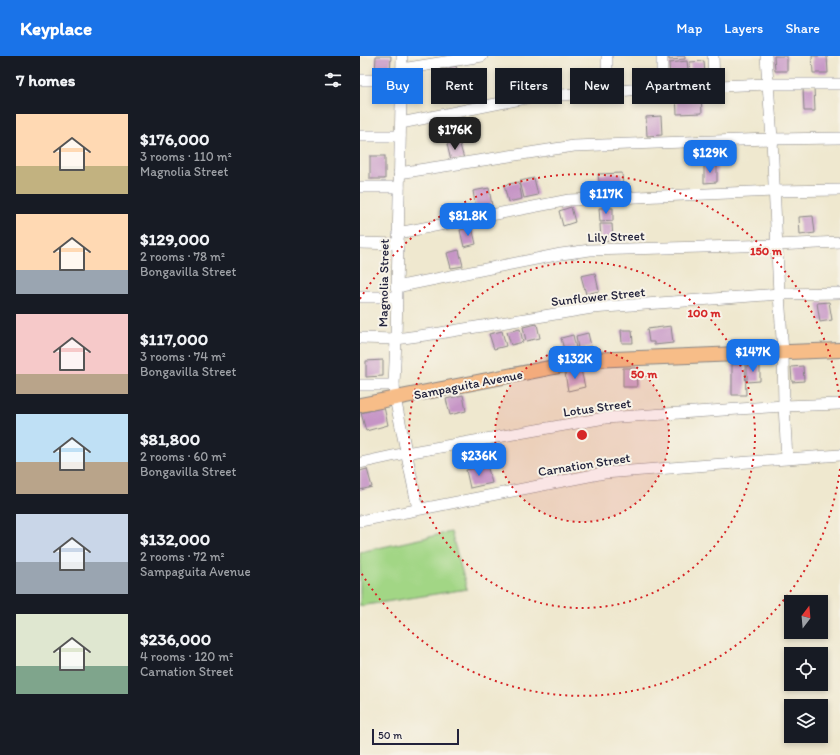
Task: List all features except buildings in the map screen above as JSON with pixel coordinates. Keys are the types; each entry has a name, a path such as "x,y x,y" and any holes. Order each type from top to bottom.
{"main road":[{"name":"Sampaguita Avenue","path":"360,405 394,391 590,360 840,350"}],"street":[{"name":"Magnolia Street","path":"402,56 402,68"},
{"path":"408,68 482,56"},
{"path":"607,56 607,68"},
{"path":"662,56 662,68"},
{"path":"713,56 713,68"},
{"path":"766,56 772,139 787,458"},
{"path":"360,80 372,80"},
{"path":"725,86 840,84"},
{"path":"401,123 531,97 570,94"},
{"name":"Magnolia Street","path":"401,104 394,391 418,509"},
{"path":"360,136 400,136"},
{"path":"399,173 574,146 840,138"},
{"path":"360,187 399,187"},
{"path":"360,243 398,239 569,200 774,191 840,190"},
{"name":"Lily Street","path":"360,297 396,292 561,254 590,250 840,242"},
{"name":"Sunflower Street","path":"360,338 396,338 440,333 592,308 779,294 840,293"},
{"path":"360,385 394,391"},
{"name":"Lotus Street","path":"360,463 605,418 784,406 840,404"},
{"name":"Carnation Street","path":"360,521 604,473 840,455"}],"green space":[{"path":"451,532 467,589 360,606 360,552"}]}
